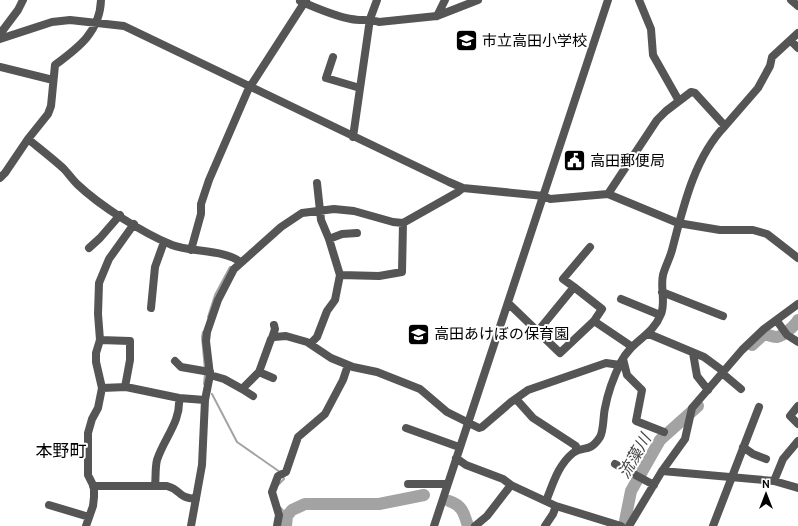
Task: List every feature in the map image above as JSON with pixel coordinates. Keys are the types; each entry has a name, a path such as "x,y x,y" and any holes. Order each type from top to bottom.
{"street":[{"path":"0,34 24,0"},
{"path":"0,178 6,173 28,139 48,114 51,106 52,80 55,65 91,34 96,22 100,0"},
{"path":"353,137 370,19 377,0"},
{"path":"437,16 445,0"},
{"path":"191,250 201,214 201,204 250,86 303,1 338,16 352,19 370,19 379,22 437,16 478,0"},
{"path":"434,526 608,0"},
{"path":"640,0 651,29 653,55 679,101"},
{"path":"791,0 798,6"},
{"path":"0,39 52,22 70,20 124,26 353,137 463,188 544,196 550,199 608,194 678,223 728,230 753,230 767,234 798,258"},
{"path":"546,501 558,471 573,453 590,448 601,435 605,407 611,385 622,362 631,346 649,334 660,315 664,306 662,292 663,276 672,251 678,223 701,161 714,136 758,88 770,66 772,57 798,33"},
{"path":"790,41 798,48"},
{"path":"333,57 326,78 360,88"},
{"path":"0,67 52,80"},
{"path":"608,194 657,120 666,110 691,92 695,92 724,126"},
{"path":"28,139 64,168 78,184 120,215 164,242 182,249 212,252 240,262"},
{"path":"310,344 317,337 327,311 335,300 340,276 329,239 321,220 317,183"},
{"path":"192,526 202,457 207,373 207,332 218,300 234,269 240,262 295,215 321,210 354,211 393,222 403,223 463,188"},
{"path":"89,248 120,215"},
{"path":"340,276 379,276 402,272 403,223"},
{"path":"86,526 93,506 93,486 88,476 88,433 92,419 98,408 102,388 96,362 96,353 100,340 98,314 99,282 109,259 134,224"},
{"path":"329,239 342,234 357,233"},
{"path":"151,308 155,267 164,242"},
{"path":"508,303 560,353 594,321 602,309 563,279 590,247"},
{"path":"538,331 574,287"},
{"path":"662,292 723,316"},
{"path":"621,299 660,315"},
{"path":"630,526 638,509 642,505 662,471 685,439 691,413 708,390 742,350 764,329 777,321 798,304"},
{"path":"594,321 631,346"},
{"path":"777,321 786,332 798,342"},
{"path":"242,389 259,372 275,329 274,325"},
{"path":"649,334 704,358 741,389"},
{"path":"272,338 286,336 310,344 327,357 348,365 377,372 420,389 447,412 468,422 471,425 482,427 528,390 606,363 622,362"},
{"path":"100,340 130,341 130,360 125,387"},
{"path":"693,353 698,376 708,390"},
{"path":"175,361 181,367 207,373 224,379 253,396"},
{"path":"622,362 627,375 642,390 636,422 664,432"},
{"path":"277,526 279,514 272,492 282,475 298,437 326,414 343,380 348,365"},
{"path":"259,372 272,378"},
{"path":"102,388 125,387 179,398 205,400"},
{"path":"156,485 157,462 172,431 180,408 179,398"},
{"path":"516,399 534,418 576,446 576,452"},
{"path":"798,406 790,416 798,424"},
{"path":"713,526 731,476 759,407"},
{"path":"406,428 459,447"},
{"path":"774,481 783,459 798,441"},
{"path":"743,447 753,454 766,458"},
{"path":"456,458 466,465 503,479 511,485 556,506 615,525"},
{"path":"615,464 654,485"},
{"path":"662,471 774,481 798,488"},
{"path":"408,484 447,484"},
{"path":"93,486 156,485 173,488 182,497 196,499"},
{"path":"475,526 487,516 511,485"},
{"path":"49,505 89,517"},
{"path":"544,526 553,514 556,506"}],"waterway":[{"path":"208,317 215,295 230,267"},
{"name":"流藻川","path":"752,345 763,335 777,337 783,335 798,320"},
{"path":"203,332 202,337 205,370"},
{"path":"204,384 205,374"},
{"path":"212,394 237,442 280,472"},
{"name":"流藻川","path":"624,526 631,491 660,440 698,406"},
{"path":"278,485 284,479 283,476"},
{"name":"流藻川","path":"286,526 287,516 292,510 305,504 379,504 424,495"},
{"name":"流藻川","path":"449,501 460,507 468,526"},
{"path":"281,508 287,516"}],"place":[{"name":"市立高田小学校","path":"466,41"},
{"name":"高田郵便局","path":"574,161"},
{"name":"高田あけぼの保育園","path":"418,334"}],"district":[{"name":"本野町","path":"61,451"}]}
